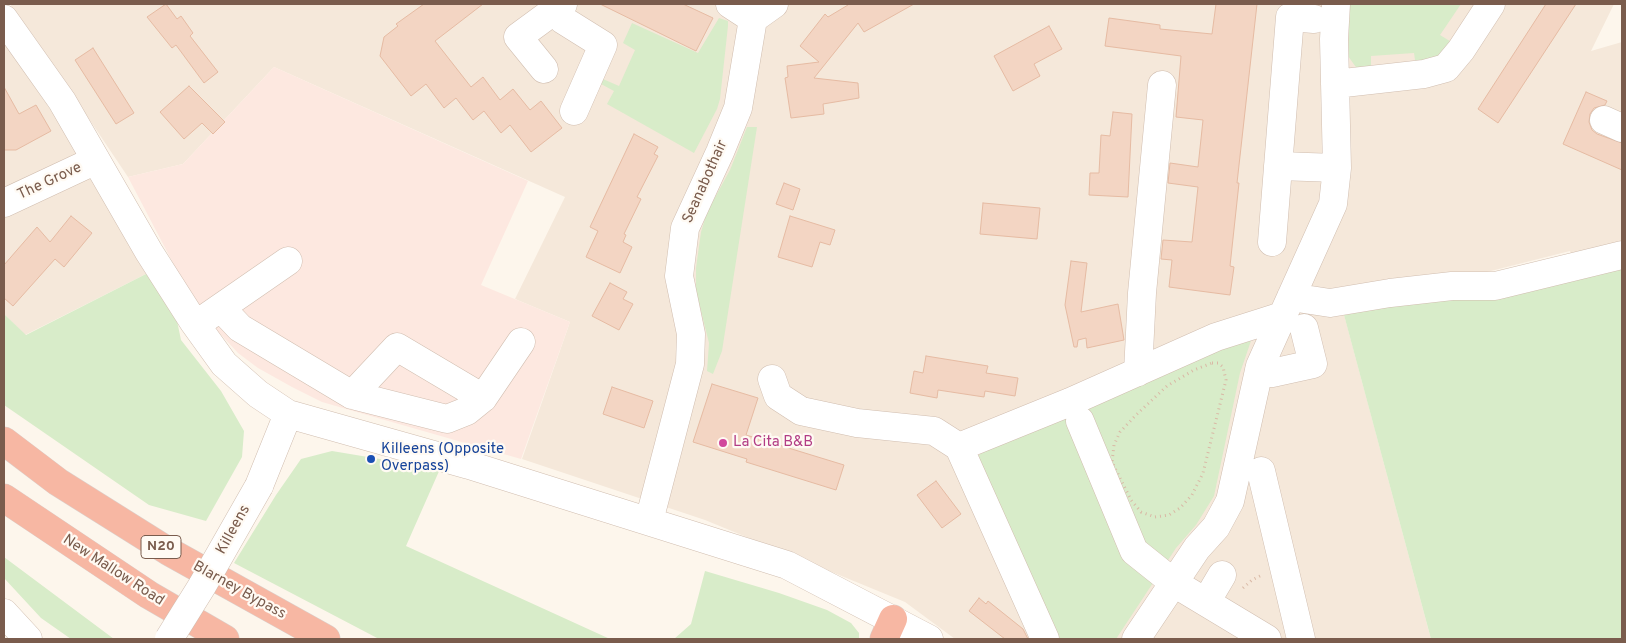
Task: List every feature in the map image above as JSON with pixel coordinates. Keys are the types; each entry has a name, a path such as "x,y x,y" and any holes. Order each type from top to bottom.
{"highway":[{"name":"Blarney Bypass","path":"4,441 58,482 168,551 326,639"},
{"name":"New Mallow Road","path":"4,498 149,595 225,639"}],"street":[{"path":"730,4 764,11"},
{"path":"1335,84 1424,74 1446,68 1461,50 1491,4"},
{"path":"544,69 518,36 559,7 563,20 603,44 574,111"},
{"name":"Seanabothair","path":"649,521 690,364 691,334 679,276 685,228 738,108 764,11"},
{"path":"1136,639 1198,548 1216,527 1230,501 1259,370 1292,314 1333,204 1337,168 1335,84 1325,11 1290,17 1272,242"},
{"path":"4,18 62,101 149,252 196,325 224,364 258,394 288,414 469,465 787,565 889,629 929,639"},
{"path":"1138,372 1142,293 1162,85"},
{"name":"The Grove","path":"4,203 96,160"},
{"path":"1278,166 1337,168"},
{"path":"959,447 1070,402 1216,337 1292,314 1330,303 1452,286 1495,286 1622,255"},
{"path":"196,325 288,261"},
{"path":"221,308 240,328 352,395 447,418 467,410 483,398 521,342"},
{"path":"1259,370 1272,373 1313,364 1292,314"},
{"path":"352,395 396,347 483,398"},
{"path":"772,379 778,396 801,411 857,423 934,431 959,447 1045,639"},
{"name":"Killeens","path":"169,639 202,586 259,486 288,414"},
{"path":"1080,421 1134,551 1174,583 1267,639"},
{"path":"1261,471 1301,639"},
{"path":"1215,608 1222,575"},
{"path":"4,613 28,639"}],"path":[{"path":"1212,363 1218,363 1223,367 1226,380 1203,473 1192,494 1180,508 1169,515 1155,517 1141,512 1131,500 1112,462 1114,445 1120,432 1168,386 1194,370 1212,363"},
{"path":"1215,608 1252,580 1284,568"}],"shaded area":[{"path":"10,4 1614,4 1591,51 1622,42 1622,264 1577,273 1570,251 1487,272 1345,287 1342,307 1431,639 955,639 905,602 705,520 522,459 570,322 515,299 565,197 274,67 183,164 128,177"},
{"path":"4,40 70,139 146,274 25,335 4,314"},
{"path":"274,67 528,181 481,285 570,322 521,459 322,402 292,387 258,368 238,353 210,323 185,286 128,177 183,164"}],"green space":[{"path":"1350,4 1461,4 1440,35 1453,43 1441,57 1416,67 1414,53 1371,56 1371,71 1358,70 1348,56"},
{"path":"719,18 728,21 720,99 717,109 694,153 607,104 614,91 601,84 603,79 619,86 635,50 623,43 632,23 698,53"},
{"path":"747,127 757,127 722,351 713,374 707,371 709,343 696,291 696,268 701,232 707,212 730,170"},
{"path":"1622,264 1622,639 1431,639 1344,315 1418,298"},
{"path":"146,274 175,311 181,340 221,391 244,431 242,457 206,521 149,505 4,405 4,314 26,335"},
{"path":"1254,332 1240,373 1214,496 1196,525 1176,548 1116,639 1052,639 977,459 985,445"},
{"path":"332,451 440,469 406,546 610,639 379,639 234,563 276,495 301,459"},
{"path":"4,557 114,639 71,639 41,618 4,578"},
{"path":"705,571 779,593 827,610 851,623 859,633 859,639 674,639 691,624"}],"building":[{"path":"166,4 177,19 181,16 193,33 190,36 218,72 204,83 176,45 172,48 147,17"},
{"path":"424,4 483,4 435,41 471,87 483,77 500,100 513,89 530,110 541,101 562,128 531,152 510,125 501,133 484,111 473,120 456,98 444,108 426,84 411,96 380,56 384,37 398,26 396,24"},
{"path":"600,4 683,4 713,18 696,51"},
{"path":"848,4 914,4 864,32 858,23 814,78 858,83 859,98 823,104 824,114 791,118 785,78 788,77 787,66 819,62 800,46 825,14 828,17"},
{"path":"1216,4 1257,4 1237,183 1239,183 1230,266 1234,267 1230,295 1169,287 1172,260 1161,259 1163,240 1192,242 1198,187 1168,183 1170,163 1198,167 1203,120 1176,117 1181,56 1105,46 1109,18 1160,25 1160,29 1212,34"},
{"path":"1546,4 1576,4 1498,123 1478,109"},
{"path":"1049,26 1062,49 1034,64 1040,76 1013,91 994,56"},
{"path":"93,48 134,113 116,124 75,60"},
{"path":"189,86 225,122 213,134 202,123 184,139 160,112"},
{"path":"4,87 19,114 36,105 51,131 16,150 4,150"},
{"path":"1586,92 1607,101 1605,105 1594,108 1590,114 1589,122 1592,130 1597,134 1622,143 1622,170 1563,144"},
{"path":"1113,112 1132,114 1128,197 1089,195 1090,173 1099,173 1101,135 1110,136"},
{"path":"634,134 658,147 654,154 658,156 637,197 641,199 624,234 626,235 623,242 632,247 620,273 586,257 598,231 590,227"},
{"path":"784,183 800,189 793,210 776,204"},
{"path":"983,203 1040,208 1037,239 980,234"},
{"path":"71,216 92,233 64,267 55,259 13,306 4,298 4,265 37,227 50,242"},
{"path":"790,216 835,230 830,245 820,242 812,267 778,257"},
{"path":"1071,261 1087,263 1081,312 1118,304 1124,340 1087,348 1086,338 1078,340 1077,347 1074,347 1065,305"},
{"path":"610,283 627,292 623,299 633,304 619,330 592,316"},
{"path":"926,356 988,366 986,373 1018,378 1015,396 985,391 984,397 938,390 937,398 910,393 914,371 923,373"},
{"path":"712,384 758,398 746,435 844,465 836,490 746,462 747,459 693,442"},
{"path":"612,387 653,401 644,428 603,414"},
{"path":"936,481 961,514 942,528 917,495"},
{"path":"979,598 986,604 988,601 1023,629 1028,639 1005,639 969,611"}],"place":[{"name":"La Cita B&B","path":"723,443"},
{"name":"Killeens (Opposite Overpass)","path":"371,459"}]}
